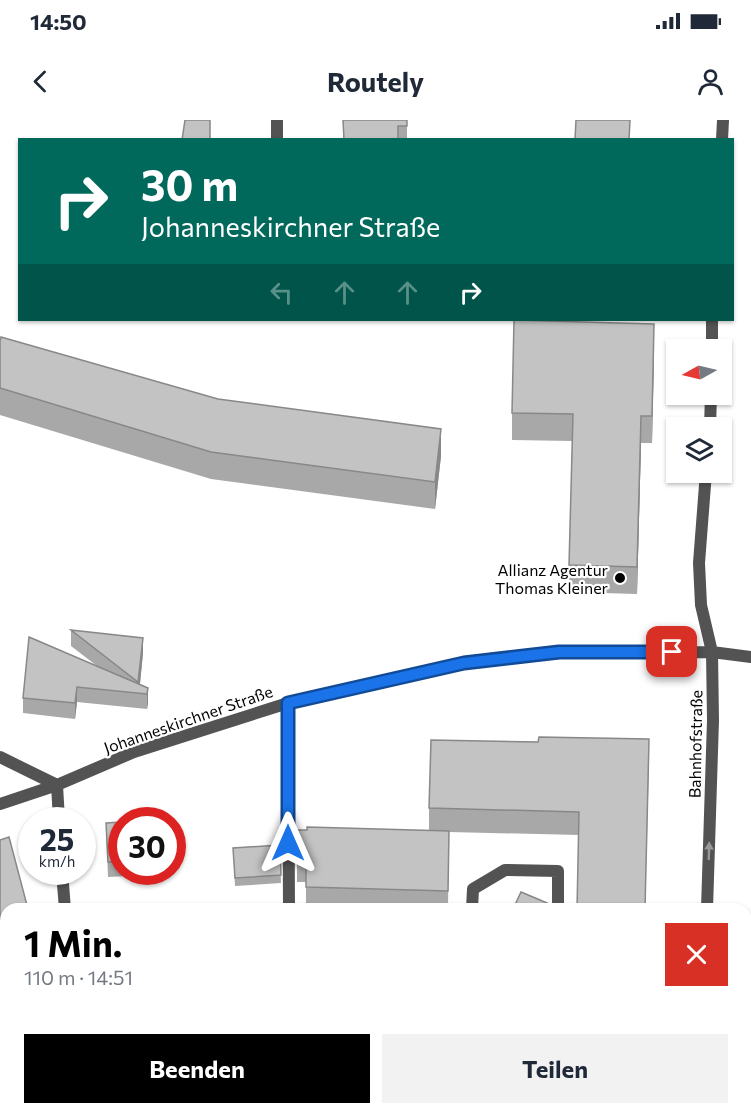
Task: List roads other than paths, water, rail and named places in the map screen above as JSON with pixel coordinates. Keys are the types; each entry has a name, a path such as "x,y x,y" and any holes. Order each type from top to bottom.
{"street":[{"path":"277,120 277,138"},
{"path":"722,138 723,120"},
{"path":"712,321 712,339"},
{"name":"Bahnhofstraße","path":"705,483 699,563 701,605 712,652 714,720 707,903"},
{"name":"Johanneskirchner Straße","path":"0,804 57,785 134,752 288,703 464,663 559,652 712,652 751,657"},
{"path":"288,703 289,903"},
{"path":"0,757 57,785 58,807"},
{"path":"472,903 473,889 505,870 558,871 558,903"},
{"path":"63,885 65,903"}],"place":[{"name":"Allianz Agentur Thomas Kleiner","path":"620,578"}]}
